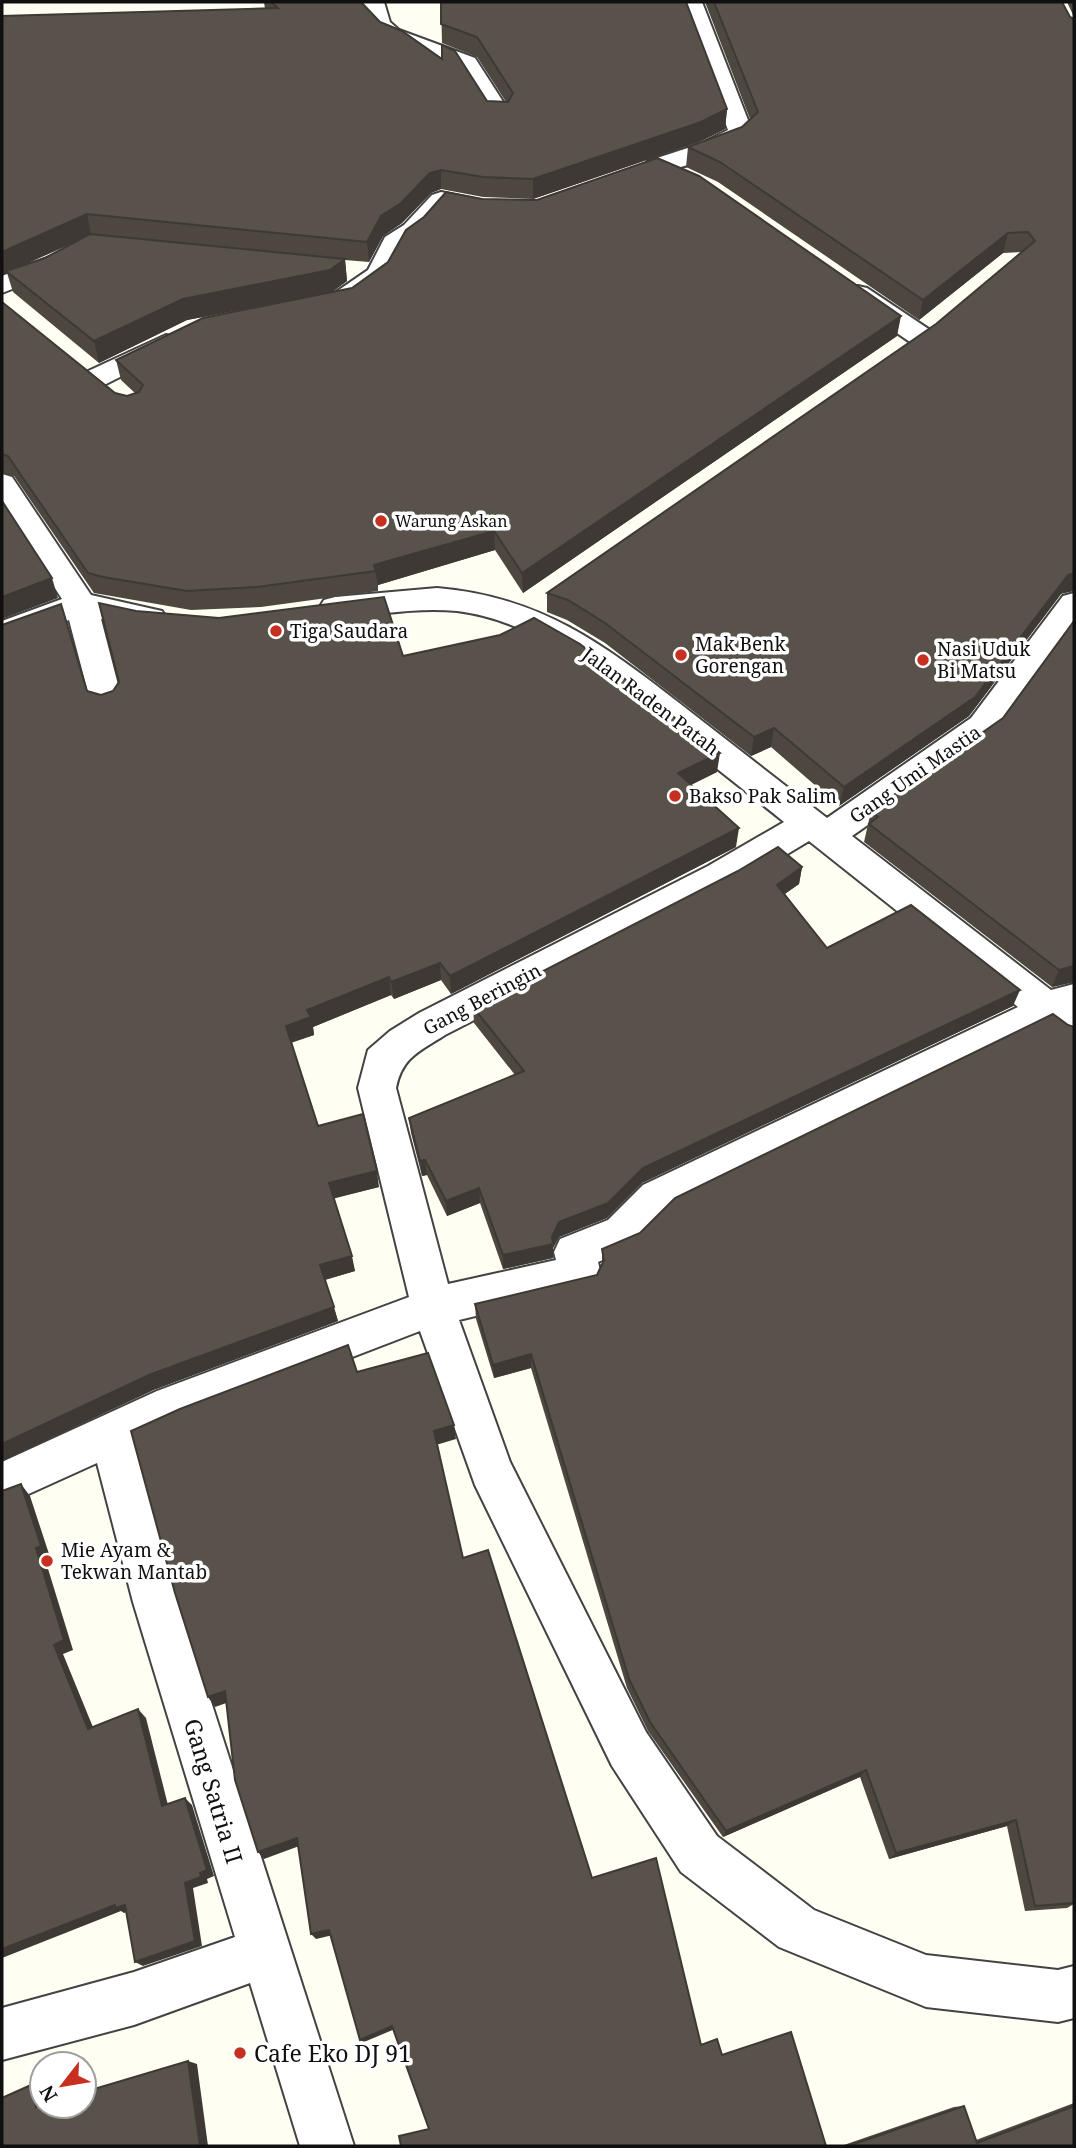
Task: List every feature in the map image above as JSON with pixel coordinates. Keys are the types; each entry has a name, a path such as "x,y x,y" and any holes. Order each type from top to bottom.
{"street":[{"path":"373,2 379,25 391,35 467,64 499,114"},
{"path":"633,175 709,149 741,133 691,2"},
{"path":"657,166 692,181"},
{"path":"320,305 342,300 379,274 394,243 408,238 426,212 441,200 509,209"},
{"path":"4,298 81,250"},
{"path":"341,270 379,274"},
{"path":"842,282 919,337"},
{"path":"122,398 86,370 186,334"},
{"path":"2,484 81,604 106,700"},
{"name":"Jalan Raden Patah","path":"304,612 435,599 527,607 555,631 592,653 817,831 1067,1011"},
{"path":"2,633 81,604 141,617 183,622"},
{"name":"Gang Umi Mastia","path":"817,831 983,727 1074,604"},
{"name":"Gang Beringin","path":"817,831 721,876 432,1024 403,1042 382,1061 377,1088 433,1307 491,1469 628,1749 699,1854 797,1929 926,1981 1058,1996 1074,1992"},
{"path":"2,1484 172,1406 433,1307 580,1274 575,1252 622,1233 657,1198 792,1131 1067,1011"},
{"name":"Gang Satria II","path":"111,1433 156,1602 263,1951 327,2146"},
{"path":"2,2034 119,2004 228,1967 263,1951"}],"building":[{"path":"271,2 361,2 380,22 402,31 442,59 442,45 455,51 487,101 508,102 513,93 477,37 441,24 441,2 686,2 727,109 701,122 533,179 483,177 441,170 430,173 401,203 381,216 367,242 87,214 2,252 2,16 278,8"},
{"path":"714,2 1062,2 1070,17 1074,19 1074,573 1068,575 975,697 844,787 774,728 754,737 605,623 568,600 547,593 936,324 1035,241 1028,232 1008,233 923,300 720,162 688,147 742,127 758,112"},
{"path":"657,158 699,176 901,316 522,573 494,531 374,565 376,571 257,587 187,591 103,577 88,573 8,456 2,454 2,302 115,393 127,396 139,392 143,385 116,360 203,318 352,288 388,262 406,230 424,217 446,192 482,199 537,200"},
{"path":"90,234 345,259 330,270 183,299 94,341 6,271 45,258"},
{"path":"2,501 52,578 2,597"},
{"path":"384,597 403,656 500,635 534,618 580,644 720,753 678,773 739,828 450,976 440,963 391,982 389,977 307,1010 311,1017 286,1026 318,1126 363,1114 377,1171 329,1183 352,1256 320,1265 334,1307 149,1375 2,1444 2,625 61,604 87,691 101,695 113,691 119,682 99,603 136,611 219,618"},
{"path":"1074,621 1074,966 1059,970 869,824 878,817 871,811 1003,718"},
{"path":"778,847 802,867 777,885 827,948 911,905 1020,990 643,1168 608,1203 559,1222 552,1237 553,1244 503,1255 479,1188 446,1201 425,1160 420,1161 409,1118 524,1071 473,1007 738,871"},
{"path":"1053,1014 1074,1027 1074,1903 1035,1906 1016,1820 896,1853 866,1770 726,1831 650,1722 629,1679 531,1354 493,1365 475,1304 597,1275 604,1260 602,1249 640,1233 675,1198"},
{"path":"348,1345 357,1372 428,1353 454,1425 434,1431 463,1558 488,1550 592,1878 656,1858 701,2045 717,2039 722,2055 791,2032 826,2146 401,2146 399,2136 429,2129 392,2026 360,2040 329,1930 311,1934 297,1838 258,1852 235,1780 225,1691 208,1697 175,1593 131,1431 180,1409"},
{"path":"21,1484 41,1546 36,1548 64,1640 54,1645 88,1729 138,1709 162,1806 185,1798 207,1870 200,1873 201,1877 185,1883 195,1941 135,1962 125,1905 115,1908 115,1905 2,1949 2,1491"},
{"path":"188,2061 200,2146 2,2146 2,2098 28,2086 28,2120 98,2120 98,2088"},
{"path":"964,2106 977,2143 1074,2106 1074,2146 848,2146"}],"place":[{"name":"Warung Askan","path":"381,521"},
{"name":"Tiga Saudara","path":"276,631"},
{"name":"Mak Benk Gorengan","path":"681,655"},
{"name":"Nasi Uduk Bi Matsu","path":"923,660"},
{"name":"Bakso Pak Salim","path":"675,796"},
{"name":"Mie Ayam & Tekwan Mantab","path":"47,1561"},
{"name":"Cafe Eko DJ 91","path":"240,2053"}]}
